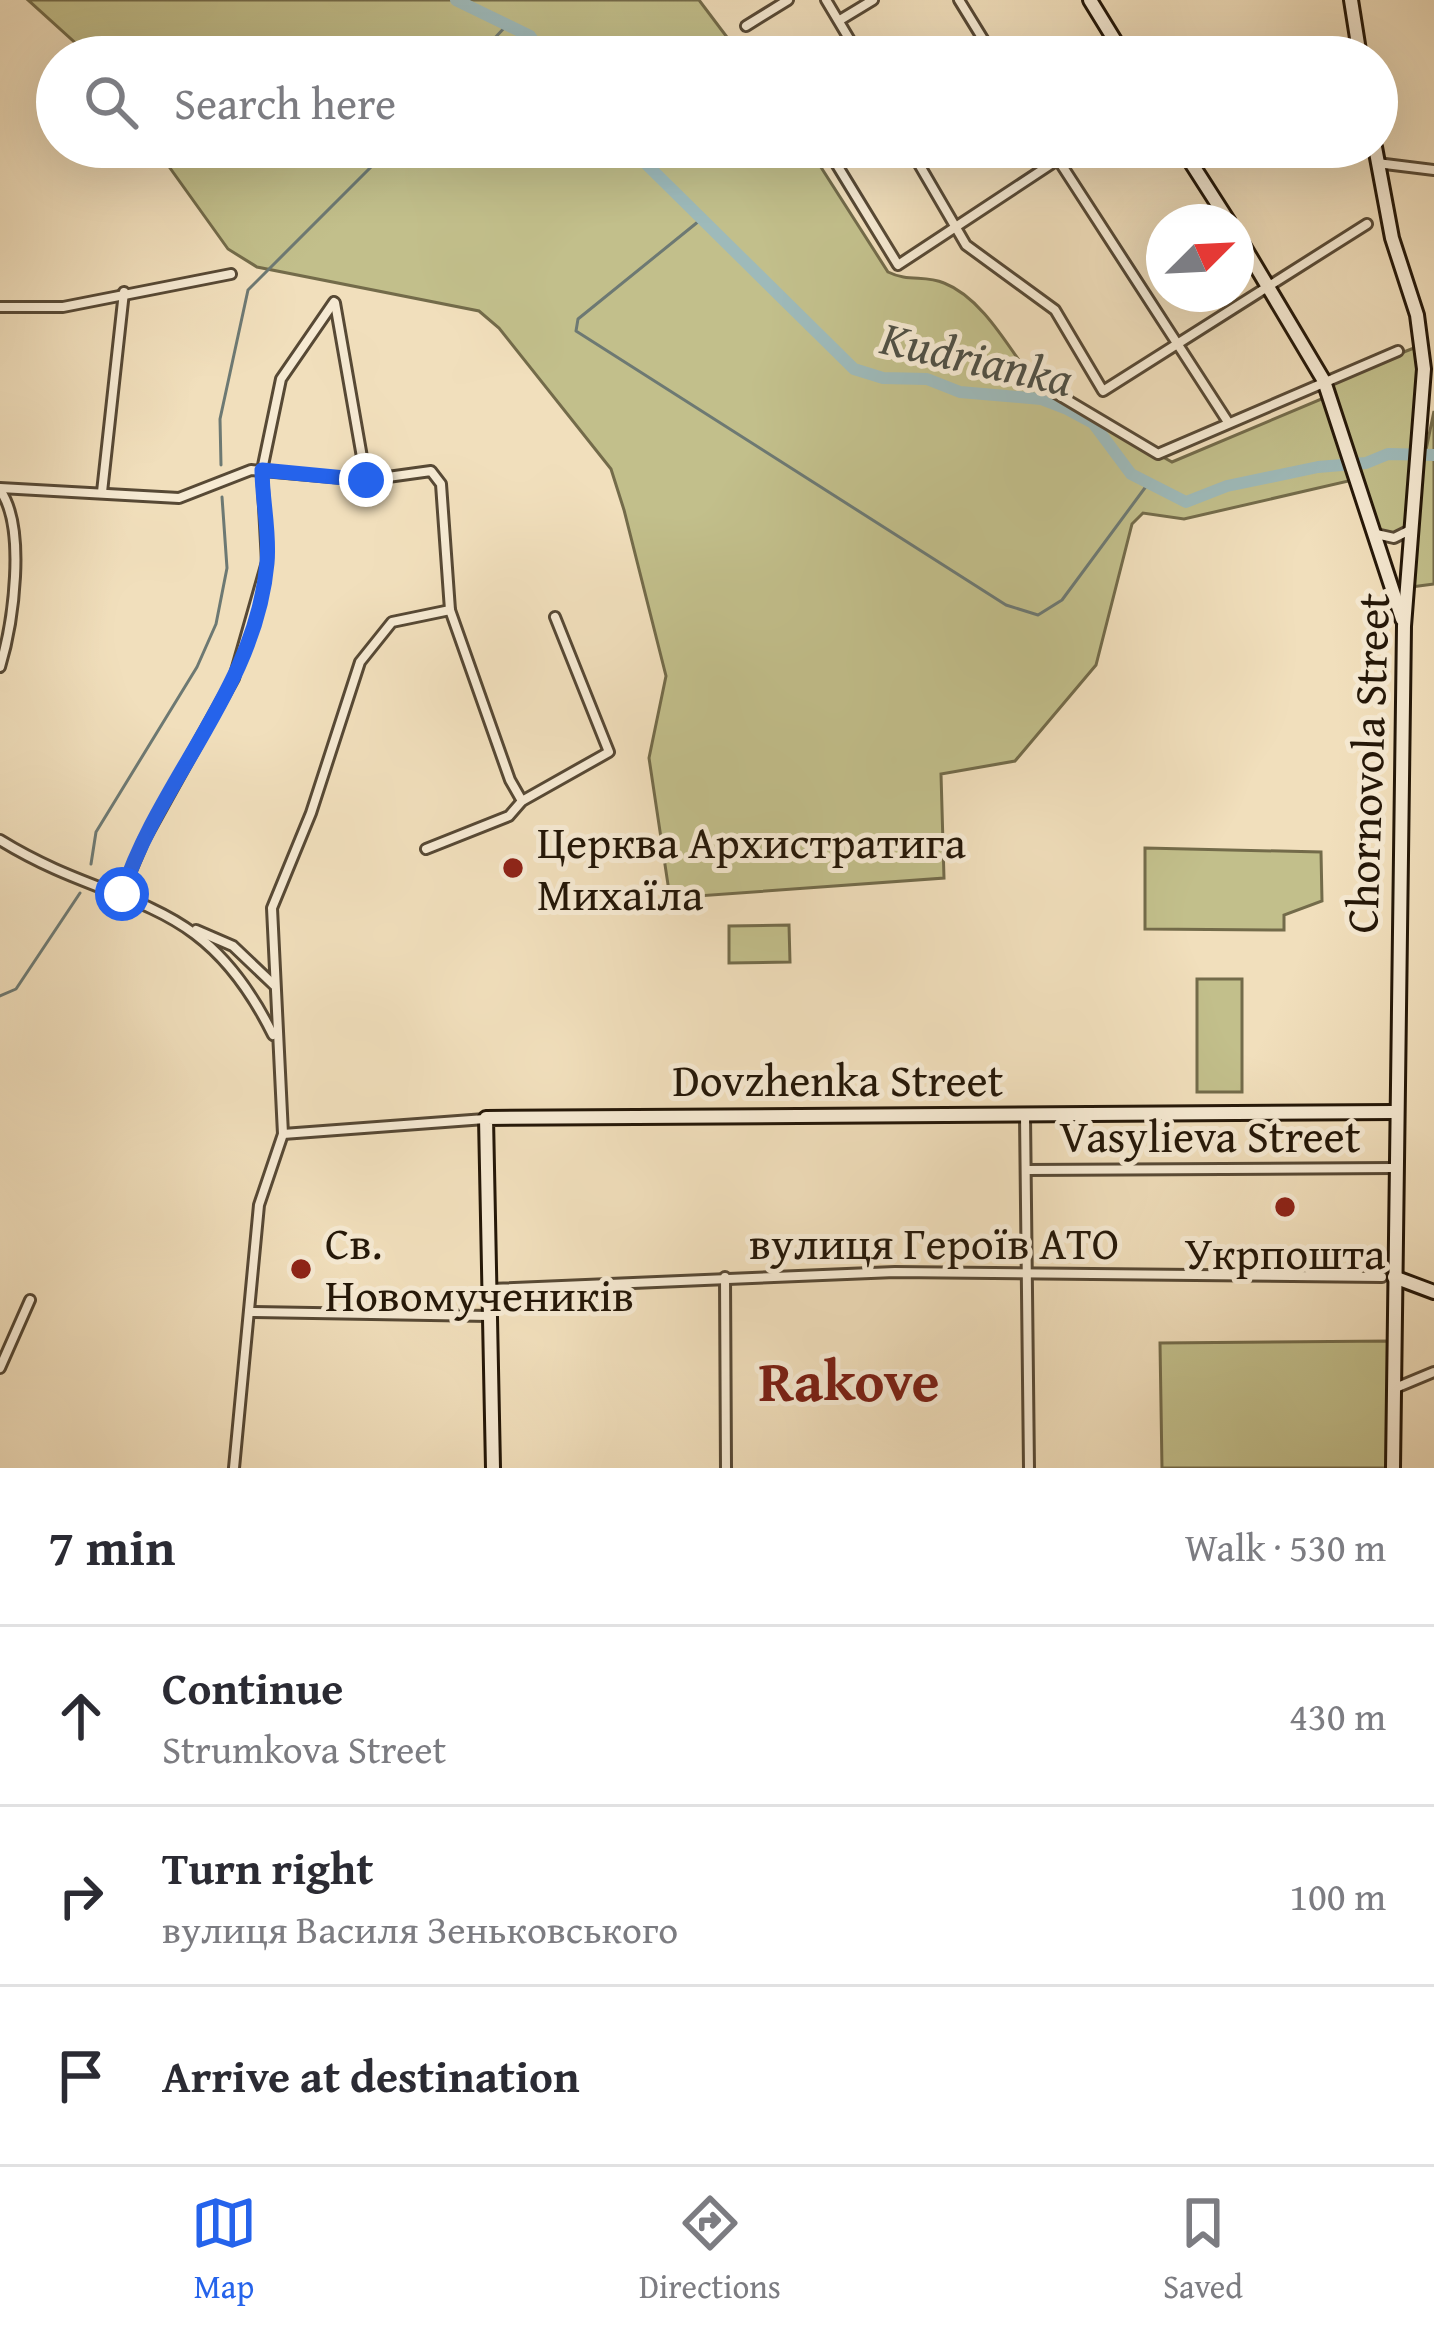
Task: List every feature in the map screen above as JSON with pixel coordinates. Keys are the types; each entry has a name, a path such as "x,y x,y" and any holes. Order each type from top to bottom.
{"street":[{"path":"746,26 788,0"},
{"path":"826,0 848,36"},
{"path":"839,20 873,0"},
{"path":"959,0 981,36"},
{"path":"1090,0 1112,36"},
{"path":"1351,0 1357,36"},
{"path":"1398,166 1434,170"},
{"path":"839,168 898,265 1044,168"},
{"path":"921,168 975,256 1055,310 1103,391 1367,224"},
{"path":"1064,168 1228,422"},
{"path":"1194,168 1217,204"},
{"name":"Chornovola Street","path":"1379,168 1422,342 1419,454 1404,626 1388,1277 1393,1468"},
{"path":"1254,261 1324,381 1404,626"},
{"path":"0,307 63,307 231,274"},
{"path":"102,492 124,292"},
{"path":"122,894 144,840 225,695 249,634 267,562 262,470 281,379 334,302 366,480"},
{"path":"1047,388 1158,454 1397,351"},
{"path":"0,489 179,498 229,474 262,470 366,480 438,475 450,610 522,801"},
{"path":"0,489 9,502 14,539 9,636 0,668"},
{"path":"1374,532 1394,538 1413,528"},
{"path":"234,1468 260,1204 283,1134 274,1038 271,924 276,890 311,813 360,662 392,622 450,610"},
{"path":"426,849 509,816 522,801 609,752 555,617"},
{"path":"0,840 232,946 274,985"},
{"path":"195,929 251,995 274,1038"},
{"name":"Dovzhenka Street","path":"283,1134 486,1118 1394,1112"},
{"path":"1025,1114 1029,1468"},
{"path":"486,1118 494,1468"},
{"name":"Vasylieva Street","path":"1026,1170 1394,1168"},
{"name":"вулиця Героїв АТО","path":"490,1289 724,1277 1027,1273 1388,1277"},
{"path":"724,1277 726,1468"},
{"path":"1388,1277 1434,1292"},
{"path":"0,1367 30,1300"},
{"path":"249,1312 490,1316"},
{"path":"1394,1389 1434,1372"}],"shaded area":[{"path":"28,0 699,0 726,36 68,36"},
{"path":"170,168 821,168 888,272 958,290 995,326 1035,383 1050,393 1172,462 1326,397 1353,480 1184,519 1143,513 1132,524 1096,665 1015,761 941,774 944,878 670,898 649,758 666,676 611,469 499,328 479,311 257,267 228,249"},
{"path":"1419,346 1421,394 1410,526 1394,535 1376,530 1328,382"},
{"path":"1434,411 1434,584 1411,587 1421,474"},
{"path":"1145,848 1321,852 1322,901 1284,915 1284,930 1145,929"},
{"path":"789,925 790,962 729,963 729,926"},
{"path":"1197,979 1242,979 1242,1092 1197,1092"},
{"path":"1390,1341 1390,1468 1162,1468 1160,1343"}],"waterway":[{"name":"Kudrianka","path":"456,0 530,36"},
{"path":"497,36 506,26"},
{"path":"221,465 220,419 248,290 370,168"},
{"name":"Kudrianka","path":"650,168 854,369 883,378 927,379 960,392 1041,399 1067,409 1093,423 1131,474 1186,502 1227,486 1318,467 1366,463 1388,454 1434,455"},
{"path":"699,221 578,319 576,331 1006,605 1038,615 1062,600 1150,481"},
{"path":"91,864 96,832 197,667 216,624 227,568 222,497"},
{"path":"0,996 16,989 80,893"}],"place":[{"name":"Церква Архистратига Михаїла","path":"513,868"},
{"name":"Укрпошта","path":"1285,1207"},
{"name":"Св. Новомучеників","path":"301,1269"}],"district":[{"name":"Rakove","path":"849,1381"}],"route":[{"path":"122,894 144,840 200,747 249,634 267,562 262,470 366,480"}]}
